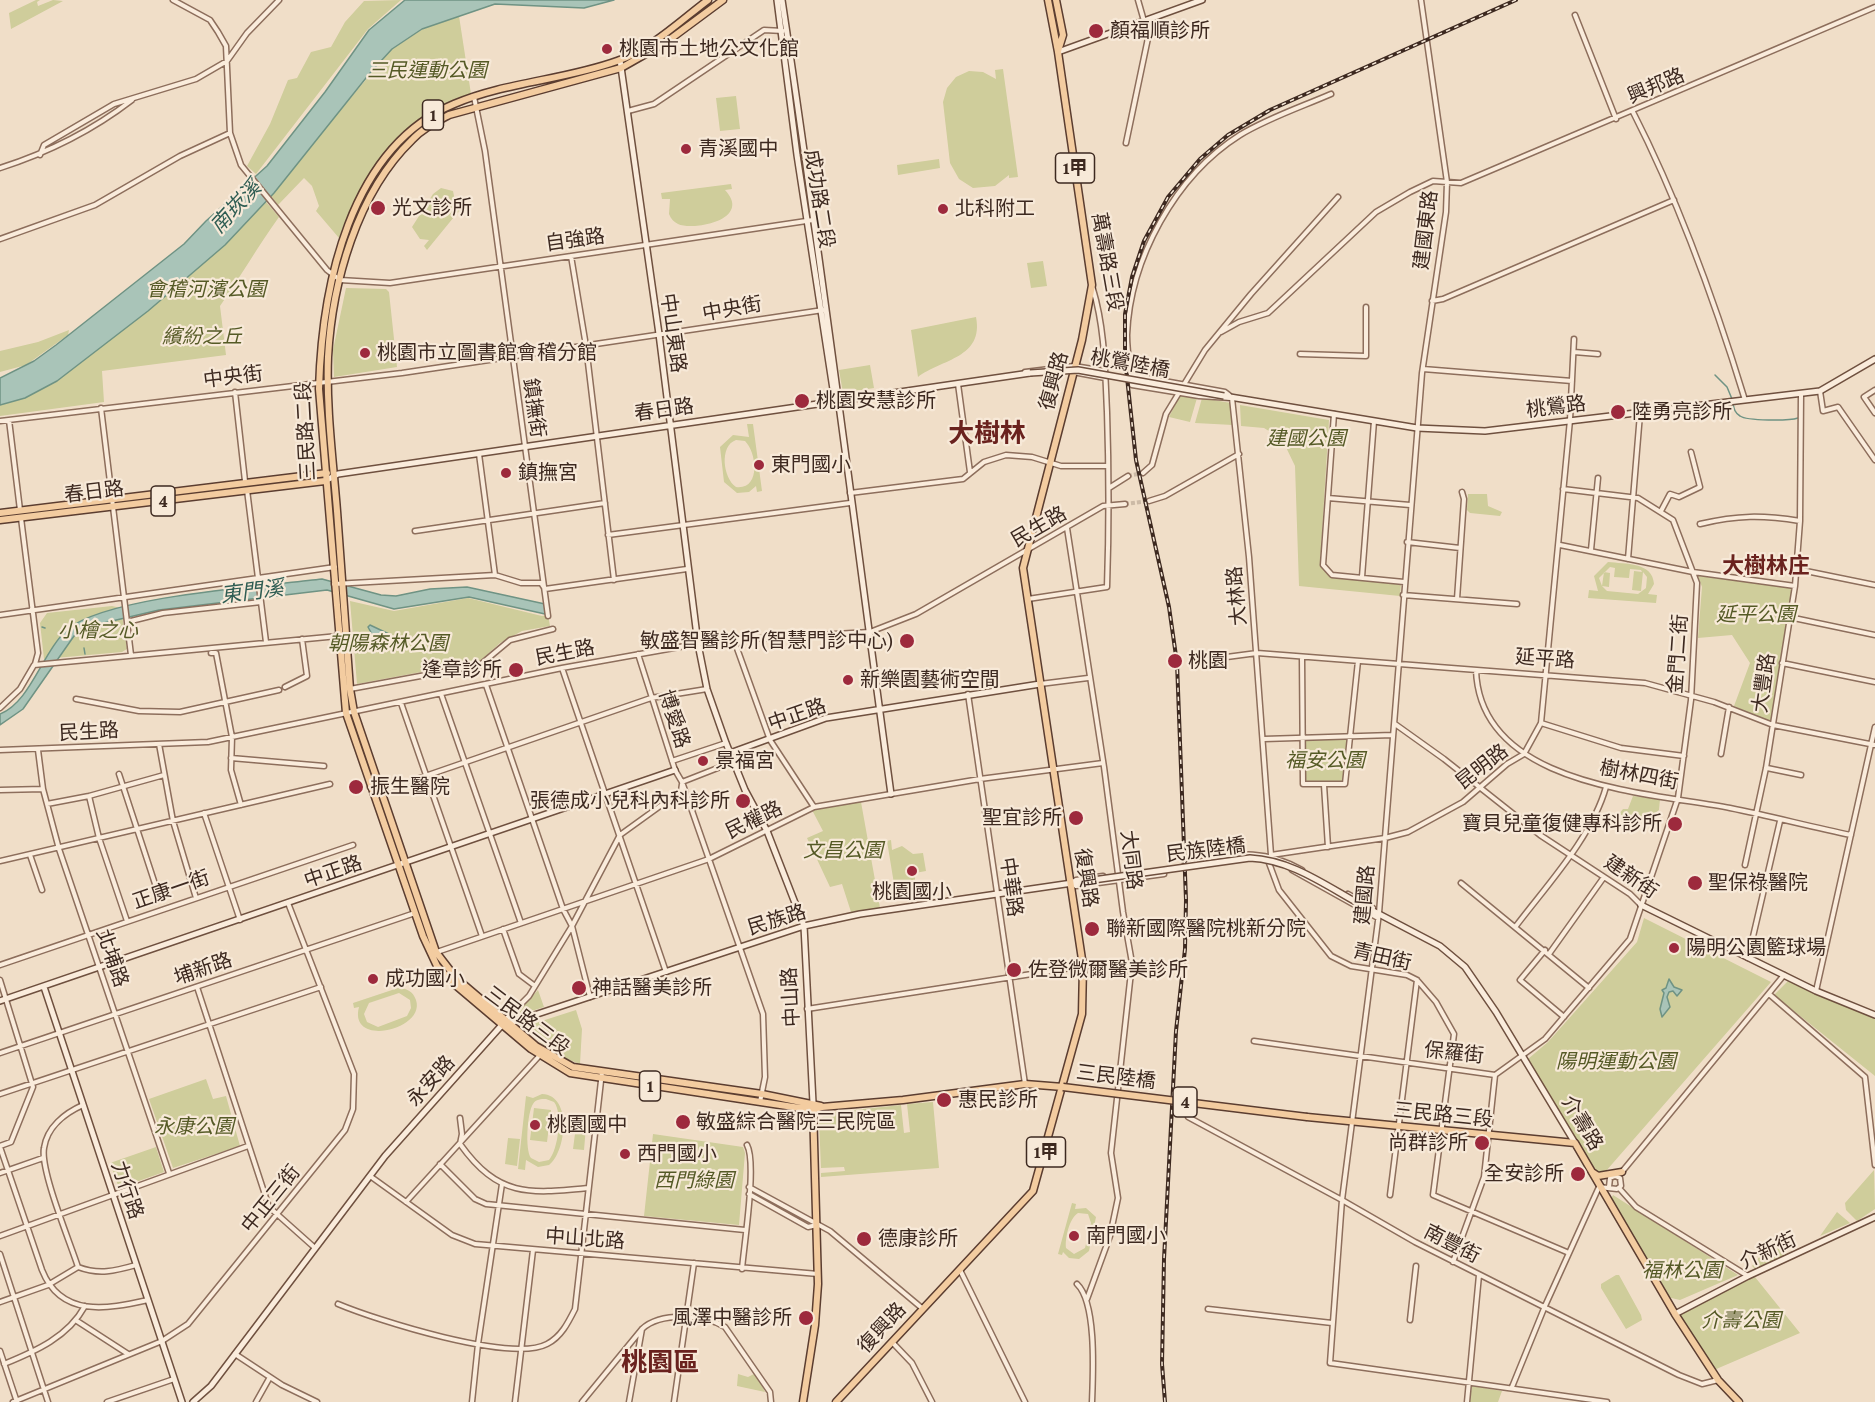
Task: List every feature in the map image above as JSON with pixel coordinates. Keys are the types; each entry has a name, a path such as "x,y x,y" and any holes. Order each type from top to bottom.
{"main road":[{"name":"1","path":"337,279 350,224 381,162 407,134 425,120 455,103 474,97 621,64 708,0"},
{"name":"1","path":"337,279 369,201 400,152 413,138 438,121 475,105 621,64 653,51 723,0"},
{"name":"1甲","path":"1048,0 1058,52"},
{"name":"1甲","path":"1056,0 1063,35 1058,52"},
{"path":"701,5 706,13"},
{"name":"萬壽路三段","path":"1058,52 1092,285"},
{"name":"三民路二段","path":"337,279 328,381 343,585"},
{"name":"三民路二段","path":"334,584 324,472 320,382 321,353 337,279"},
{"name":"復興路","path":"836,1402 1033,1191 1082,1014 1083,966 1023,568 1092,285"},
{"name":"春日路","path":"0,520 21,514 112,499 324,472 334,474"},
{"name":"春日路","path":"0,513 21,514 113,507 325,481"},
{"name":"1","path":"334,584 346,713 398,866"},
{"name":"1","path":"343,585 350,689 354,712 406,863"},
{"name":"三民路三段","path":"406,863 433,953 456,978 512,1024 541,1054"},
{"name":"三民路三段","path":"398,866 415,913 445,975 501,1026 570,1073 762,1094 813,1107"},
{"name":"三民路三段","path":"602,1075 760,1102 813,1107 907,1099 1025,1084 1063,1087"},
{"name":"三民陸橋","path":"1063,1087 1307,1117"},
{"name":"中山路","path":"803,1402 815,1325 818,1274 813,1107"},
{"name":"三民路三段","path":"1307,1117 1575,1143"},
{"name":"介壽路","path":"1575,1143 1675,1314 1718,1380 1739,1402"},
{"path":"1592,1172 1598,1176 1620,1175"}],"street":[{"path":"173,0 212,22 226,46 230,133 241,165 337,279"},
{"path":"40,155 44,145 114,104 196,79 227,61 247,33 279,0"},
{"name":"成功路二段","path":"777,0 781,8 833,389 838,401 891,794"},
{"name":"成功路二段","path":"781,8 783,0"},
{"path":"1138,0 1144,22"},
{"path":"1058,52 1202,0"},
{"name":"建國東路","path":"1417,428 1432,301 1446,212 1447,182 1421,0"},
{"name":"興邦路","path":"1221,332 1239,322 1268,313 1377,212 1410,192 1433,181 1461,183 1634,112 1875,7"},
{"path":"1575,15 1616,119"},
{"path":"1126,143 1152,19"},
{"path":"628,111 654,104 764,30 784,31"},
{"name":"中山東路","path":"621,64 659,334 693,610"},
{"path":"1131,375 1128,324 1139,270 1170,207 1195,174 1220,151 1255,128 1331,94"},
{"name":"鎮撫街","path":"474,97 485,151 548,616"},
{"path":"0,168 40,155 116,112 135,98"},
{"path":"1634,112 1658,160 1674,200 1726,338 1745,401"},
{"path":"0,238 95,205 180,156 230,133"},
{"path":"1143,473 1152,465 1163,421 1205,350 1251,294 1338,197"},
{"path":"1432,301 1443,299 1674,200"},
{"name":"自強路","path":"337,279 389,283 810,220"},
{"path":"571,256 586,346 614,580"},
{"name":"萬壽路三段","path":"1092,285 1101,315 1109,489"},
{"path":"1300,354 1366,356 1366,307"},
{"name":"中央街","path":"0,421 402,373 823,310"},
{"name":"昆明路","path":"1271,855 1385,838 1408,832 1463,802 1507,764 1524,754 1541,723 1560,544 1574,339"},
{"path":"1574,352 1599,354"},
{"name":"桃鶯路","path":"1224,396 1417,428 1485,431 1801,395 1820,391 1875,359"},
{"name":"春日路","path":"334,474 958,384 1073,369 1105,371"},
{"name":"春日路","path":"1073,369 1105,378"},
{"path":"1423,369 1572,381"},
{"name":"桃鶯陸橋","path":"1030,373 1078,370 1224,396"},
{"name":"春日路","path":"998,379 1030,373"},
{"name":"桃鶯路","path":"1131,375 1225,392 1232,398 1179,393 1132,385 1131,375"},
{"path":"958,384 970,473"},
{"path":"1172,392 1174,384"},
{"path":"1875,390 1864,397 1875,413"},
{"path":"1820,391 1824,411 1838,407 1875,460"},
{"path":"235,392 245,481"},
{"name":"大豐路","path":"1745,865 1766,768 1795,586 1800,522 1801,395"},
{"name":"大林路","path":"1232,398 1239,453 1264,739 1271,855 1269,863"},
{"path":"101,408 131,655"},
{"path":"1334,414 1323,565 1332,575 1404,582"},
{"path":"1628,559 1640,414"},
{"path":"0,708 20,688 34,665 38,653 9,420"},
{"path":"1362,577 1374,421"},
{"name":"建國路","path":"1417,428 1378,914 1342,1200 1330,1363 1470,1383"},
{"path":"1661,511 1670,494 1679,497 1700,488 1690,452"},
{"path":"1149,501 1165,496 1239,453"},
{"path":"479,454 495,575"},
{"path":"849,494 963,479 984,462 1006,455 1032,457 1079,468 1109,466"},
{"path":"325,481 334,474"},
{"path":"1027,599 1107,587 1109,489 1128,476"},
{"path":"1591,550 1598,478"},
{"name":"金門二街","path":"1563,489 1633,498 1661,511 1673,520 1679,531 1697,583 1691,695 1678,798 1641,904"},
{"path":"247,490 266,642"},
{"path":"1456,599 1464,500 1462,492"},
{"path":"1328,498 1410,505"},
{"path":"608,535 682,523 850,502"},
{"path":"415,531 605,503"},
{"path":"1109,505 1125,504"},
{"name":"民生路","path":"0,750 208,742 562,668 698,644 870,632 916,614 1109,505"},
{"path":"1700,524 1733,516 1761,515 1800,522"},
{"name":"大同路","path":"1068,528 1088,678 1103,763 1132,963 1111,1154 1118,1198 1110,1236 1088,1299"},
{"path":"1407,542 1460,548"},
{"path":"1560,544 1693,572 1795,586"},
{"path":"0,615 341,566"},
{"path":"1796,569 1875,585"},
{"path":"334,584 495,575 521,583 541,583 545,589 687,570"},
{"path":"1403,595 1517,604"},
{"path":"127,620 164,613 261,602"},
{"name":"中山路","path":"693,610 707,689 733,762 767,831 804,926 813,1107"},
{"path":"1789,617 1875,635"},
{"path":"350,689 480,665 510,640 553,630"},
{"path":"34,665 338,636"},
{"path":"285,687 307,676 302,639"},
{"path":"734,640 770,740 814,807"},
{"path":"211,653 216,653 226,703 232,737 231,770 241,805"},
{"name":"博愛路","path":"638,654 675,770 682,782 762,1014 765,1077 760,1102"},
{"name":"延平路","path":"1204,660 1257,654 1645,683 1729,707 1773,725 1873,745"},
{"path":"1302,657 1303,784 1345,784 1358,661"},
{"path":"1782,663 1875,682"},
{"path":"562,668 666,972"},
{"name":"樹林四街","path":"1476,670 1478,696 1486,716 1524,754 1606,787 1678,798 1851,835"},
{"name":"中正路","path":"730,753 826,718 968,694 1088,678"},
{"path":"486,685 563,909 572,926 591,998"},
{"path":"370,786 382,791 651,698 707,689"},
{"path":"76,699 159,712 180,712 279,690"},
{"path":"441,694 521,923"},
{"name":"中華路","path":"968,694 1025,1084"},
{"path":"401,703 424,775 482,936"},
{"path":"1721,754 1729,707"},
{"path":"1541,723 1621,748 1684,756"},
{"name":"建新街","path":"1395,724 1481,787 1509,813 1641,904 1816,991 1875,1015"},
{"path":"1816,991 1873,745 1875,727"},
{"path":"1264,739 1393,735"},
{"path":"672,761 726,743"},
{"path":"159,744 173,821 196,898"},
{"name":"北埔路","path":"38,750 43,789 59,849 169,1173"},
{"path":"231,758 324,766"},
{"path":"682,782 733,762"},
{"name":"民權路","path":"433,953 709,859 814,807 980,779 1103,763"},
{"path":"1766,768 1801,775"},
{"name":"中正路","path":"0,1001 675,770"},
{"path":"119,774 135,829 157,890"},
{"path":"47,804 89,796 165,775"},
{"name":"永安路","path":"193,1402 210,1386 415,1120 535,986 572,926 620,835 681,791 682,782"},
{"path":"0,861 330,784"},
{"path":"1324,785 1328,847"},
{"path":"1516,926 1570,855 1602,801 1606,787"},
{"path":"0,790 43,789"},
{"path":"89,796 99,838 127,921"},
{"path":"204,813 240,920"},
{"path":"1748,958 1780,821"},
{"name":"正康一街","path":"0,965 353,845"},
{"name":"介壽路","path":"1185,864 1252,853 1271,855 1378,914"},
{"path":"30,855 42,890"},
{"name":"民族陸橋","path":"1086,881 1264,858 1277,860 1297,869 1356,902"},
{"name":"介壽路","path":"1269,863 1292,870 1440,946 1465,967 1523,1055 1575,1143"},
{"name":"青田街","path":"1269,863 1279,890 1331,956 1351,966 1407,975 1417,980 1436,1002 1454,1034 1433,1195 1569,1253"},
{"name":"民族路","path":"1071,883 1076,886 1162,868"},
{"name":"民族路","path":"1118,877 1164,874"},
{"path":"1549,954 1605,877"},
{"name":"民族路","path":"501,1026 804,926 860,914 1086,881"},
{"path":"1461,883 1589,988"},
{"name":"介壽路","path":"1356,902 1378,914"},
{"name":"中正三街","path":"16,1402 162,1341 188,1324 345,1130 353,1109 355,1088 349,1057 288,903"},
{"name":"保羅街","path":"1254,1041 1495,1075 1545,1039 1589,988 1630,939 1641,904"},
{"name":"埔新路","path":"0,1053 415,913"},
{"path":"503,929 519,974 535,986"},
{"path":"1545,950 1520,980 1564,1017"},
{"path":"807,1009 1083,966 1159,964"},
{"path":"1610,1187 1610,1178 1620,1175 1784,974"},
{"path":"0,980 33,1087 11,1142 0,1147 48,1285 57,1296 85,1306 101,1308 148,1300"},
{"path":"1390,1195 1417,980"},
{"path":"0,1094 321,986"},
{"name":"力行路","path":"44,987 183,1402"},
{"path":"197,987 269,1207 315,1248"},
{"path":"1769,994 1864,1077 1875,1165"},
{"path":"406,1202 541,1054"},
{"path":"338,1304 365,1315 443,1338 522,1348 547,1344 568,1323 575,1309 602,1075"},
{"path":"1453,1262 1484,1177 1497,1077 1495,1075"},
{"path":"78,1267 43,1158 44,1146 55,1125 71,1111 83,1105"},
{"name":"南豐街","path":"1189,1108 1188,1117 1453,1262 1679,1375 1702,1384 1718,1380"},
{"path":"460,1118 462,1134 460,1144"},
{"path":"460,1144 485,1175 502,1184 539,1192 588,1188"},
{"path":"742,1269 749,1194 750,1154 747,1145"},
{"path":"0,1236 248,1146"},
{"path":"0,1173 43,1158"},
{"path":"440,1164 475,1199 499,1206 745,1230"},
{"path":"1619,1188 1622,1184 1620,1175"},
{"name":"中山北路","path":"370,1176 452,1234 466,1241 493,1247 818,1274"},
{"path":"472,1402 478,1344 502,1184"},
{"path":"749,1187 818,1224 887,1276 923,1309"},
{"path":"1512,1387 1545,1306 1599,1187 1619,1188 1636,1207 1748,1276"},
{"path":"749,1194 808,1227 818,1224"},
{"name":"介新街","path":"1675,1314 1748,1276 1875,1217"},
{"path":"516,1402 534,1250"},
{"path":"0,1254 48,1402"},
{"path":"674,1402 694,1263"},
{"path":"0,1302 48,1285 78,1267 101,1273 137,1264"},
{"path":"1410,1320 1416,1266"},
{"path":"959,1270 1025,1402"},
{"path":"1467,1402 1479,1275"},
{"path":"1077,1284 1088,1299 1092,1353 1092,1402"},
{"path":"4,1364 33,1352 63,1334 77,1321 85,1306"},
{"path":"1208,1309 1332,1323"},
{"path":"582,1402 642,1329 651,1321 663,1317 718,1322 735,1338 770,1392 771,1402"},
{"path":"77,1321 128,1354"},
{"path":"629,1402 642,1329"},
{"path":"892,1342 912,1363 932,1402"},
{"path":"0,1351 16,1402"},
{"path":"235,1354 270,1377 317,1402"},
{"path":"256,1402 270,1377"},
{"path":"106,1402 174,1379"},
{"path":"1470,1383 1512,1387 1607,1402"}],"green space":[{"path":"40,0 37,2 38,6 53,0 63,1 11,29 9,13"},
{"path":"401,0 368,29 256,174 247,166 270,124 288,80 297,78 311,52 331,47 345,22 364,1"},
{"name":"三民運動公園","path":"459,16 471,94 425,116 388,150 360,191 339,238 316,211 319,206 312,186 304,178 278,205 271,196 281,180 392,49 423,29"},
{"path":"1003,69 1018,177 1009,178 1009,175 995,186 973,188 959,179 950,163 943,102 947,88 956,77 969,71 983,72 996,79 995,70"},
{"path":"736,96 740,129 720,131 716,98"},
{"path":"939,159 940,168 898,175 897,165"},
{"path":"731,184 732,189 725,190 732,200 732,209 718,221 707,224 685,226 677,223 669,214 670,199 662,199 661,193"},
{"path":"441,188 453,191 456,206 463,199 467,201 427,250 424,246 429,240 420,239 412,227 433,194"},
{"path":"266,202 279,217 220,306 226,355 102,371 104,402 0,416 0,405 44,386 148,309 209,258"},
{"path":"1043,261 1047,286 1031,288 1027,263"},
{"path":"346,288 386,289 389,292 397,367 334,377 333,350"},
{"path":"976,317 977,331 974,341 967,349 959,356 918,377 911,330"},
{"path":"69,330 68,335 26,365 0,372 0,351 38,342"},
{"path":"870,365 874,388 843,393 839,370"},
{"path":"1180,395 1197,398 1190,422 1169,417"},
{"path":"1202,398 1231,403 1233,425 1195,423"},
{"name":"建國公園","path":"1240,405 1329,420 1320,565 1330,577 1401,583 1400,596 1299,586 1295,466 1282,439 1264,428 1241,426"},
{"path":"747,424 753,424 762,491 757,492 756,486 749,492 737,493 724,482 720,447 733,435 749,437","holes":["736,440 745,441 754,462 753,477 750,483 736,487 728,477 725,455 731,443"]},
{"path":"1468,494 1487,494 1488,506 1502,512 1500,516 1470,513 1467,510"},
{"path":"1608,562 1643,568 1652,577 1654,584 1648,594 1657,595 1656,603 1588,598 1589,590 1598,591 1594,576","holes":["1610,567 1615,568 1614,577 1629,578 1630,569 1641,570 1642,572 1634,571 1632,590 1641,591 1643,572 1647,577 1646,588 1638,594 1607,591 1599,578"]},
{"path":"1605,572 1610,573 1609,587 1602,586"},
{"name":"延平公園","path":"1698,576 1792,588 1772,723 1734,706 1750,663 1732,635 1698,638 1702,587"},
{"name":"朝陽森林公園","path":"468,598 542,616 548,615 550,626 522,631 500,643 480,661 357,684 350,601 394,611"},
{"name":"小檜之心","path":"112,606 121,608 127,649 122,652 44,659 40,623 47,613"},
{"name":"福安公園","path":"1349,738 1342,783 1304,783 1304,740"},
{"path":"1633,796 1660,799 1659,810 1648,819 1638,815 1631,823 1619,814 1623,809 1628,809"},
{"name":"文昌公園","path":"861,802 880,908 851,912 842,884 830,887 807,838 823,831 812,810"},
{"path":"891,840 892,850 902,846 913,854 923,853 926,871 915,873 915,881 910,887 898,887 895,890 887,841"},
{"name":"陽明運動公園","path":"1644,918 1771,982 1606,1171 1596,1171 1528,1059 1548,1042 1637,942"},
{"path":"1790,979 1875,1019 1875,1076 1774,995"},
{"path":"401,988 413,994 416,1000 416,1011 410,1020 399,1026 375,1031 365,1027 359,1020 359,1007 354,1008 353,1003","holes":["399,993 410,1000 411,1008 407,1016 378,1027 367,1022 364,1014 369,1003"]},
{"path":"538,990 544,1007 513,1017"},
{"path":"576,1010 582,1029 580,1064 554,1054 523,1027"},
{"name":"永康公園","path":"206,1079 213,1099 226,1096 240,1146 173,1168 149,1099"},
{"path":"542,1094 552,1097 559,1104 564,1125 562,1138 555,1159 549,1165 538,1167 526,1160 525,1170 518,1169 526,1096 533,1098","holes":["546,1099 554,1102 559,1123 557,1140 549,1160 539,1162 531,1158 529,1154 527,1140 531,1109 534,1102 539,1100"]},
{"path":"933,1102 939,1168 821,1177 821,1173 845,1171 844,1167 821,1168 819,1121 826,1113 901,1105 904,1133 910,1132 907,1104"},
{"path":"534,1108 551,1110 547,1142 530,1140"},
{"path":"576,1126 586,1127 584,1150 573,1149"},
{"name":"西門綠園","path":"653,1134 743,1147 745,1153 739,1225 644,1216"},
{"path":"508,1138 520,1139 517,1166 505,1164"},
{"name":"永康公園","path":"156,1147 164,1172 119,1188 110,1163"},
{"path":"1874,1170 1875,1209 1857,1221 1846,1210 1845,1203"},
{"name":"福林公園","path":"1613,1195 1738,1275 1680,1300 1667,1297 1609,1203"},
{"path":"1072,1203 1076,1204 1075,1209 1086,1208 1096,1217 1089,1251 1079,1259 1069,1258 1063,1252 1062,1255 1058,1254","holes":["1078,1213 1088,1214 1091,1223 1085,1248 1074,1254 1066,1248 1068,1229"]},
{"path":"1837,1212 1850,1223 1820,1236"},
{"path":"1773,1240 1786,1252 1786,1255 1755,1269 1752,1266"},
{"path":"1619,1275 1642,1320 1626,1329 1601,1288 1601,1284"},
{"name":"介壽公園","path":"1755,1277 1800,1333 1714,1370 1676,1312"},
{"path":"756,1373 765,1392 737,1386 738,1374 748,1377"},
{"path":"1472,1386 1502,1391 1498,1402 1469,1402"}],"water":[{"name":"南崁溪","path":"405,0 614,0 584,8 495,4 422,29 392,49 370,73 274,193 225,245 148,311 57,381 25,398 0,405 0,378 34,361 56,345 184,244 267,166 325,92 369,30"},
{"name":"東門溪","path":"322,579 381,595 396,596 430,589 467,587 545,604 545,614 469,597 394,609 327,590 159,610 95,625 74,636 23,709 0,725 0,714 20,699 59,638 68,629 88,618 117,608 189,594"},
{"path":"370,625 389,634 388,640 377,647 374,653 371,650 373,636 368,627"},
{"path":"1669,979 1674,987 1682,990 1677,996 1673,991 1669,992 1667,997 1670,1007 1662,1017 1660,1009 1664,993 1662,990 1666,988"}],"waterway":[{"path":"1715,375 1727,387 1732,399"},
{"path":"1733,404 1737,414 1744,418 1768,420 1798,418"},
{"path":"84,648 85,654"}],"tunnel":[{"path":"1128,476 1143,473"},
{"path":"1125,504 1149,501"}],"railway":[{"path":"1165,1402 1162,1364 1164,1259 1176,1031 1185,949 1186,900 1177,663 1169,607 1136,460 1125,359 1125,314 1132,277 1144,241 1168,197 1200,159 1228,135 1270,110 1516,0"}],"place":[{"name":"顏福順診所","path":"1096,31"},
{"name":"桃園市土地公文化館","path":"607,49"},
{"name":"青溪國中","path":"686,149"},
{"name":"光文診所","path":"378,208"},
{"name":"北科附工","path":"943,209"},
{"name":"桃園市立圖書館會稽分館","path":"365,353"},
{"name":"桃園安慧診所","path":"802,401"},
{"name":"陸勇亮診所","path":"1618,412"},
{"name":"東門國小","path":"759,465"},
{"name":"鎮撫宮","path":"506,473"},
{"name":"敏盛智醫診所(智慧門診中心)","path":"907,641"},
{"name":"桃園","path":"1175,661"},
{"name":"逢章診所","path":"516,670"},
{"name":"新樂園藝術空間","path":"848,680"},
{"name":"景福宮","path":"703,761"},
{"name":"振生醫院","path":"356,787"},
{"name":"張德成小兒科內科診所","path":"743,801"},
{"name":"聖宜診所","path":"1076,818"},
{"name":"寶貝兒童復健專科診所","path":"1675,824"},
{"name":"桃園國小","path":"912,871"},
{"name":"聖保祿醫院","path":"1695,883"},
{"name":"聯新國際醫院桃新分院","path":"1092,929"},
{"name":"陽明公園籃球場","path":"1674,948"},
{"name":"佐登微爾醫美診所","path":"1014,970"},
{"name":"成功國小","path":"373,979"},
{"name":"神話醫美診所","path":"579,988"},
{"name":"惠民診所","path":"944,1100"},
{"name":"敏盛綜合醫院三民院區","path":"683,1122"},
{"name":"桃園國中","path":"535,1125"},
{"name":"尚群診所","path":"1482,1143"},
{"name":"西門國小","path":"625,1154"},
{"name":"全安診所","path":"1578,1174"},
{"name":"南門國小","path":"1074,1236"},
{"name":"德康診所","path":"864,1239"},
{"name":"風澤中醫診所","path":"806,1318"}],"district":[{"name":"大樹林","path":"987,434"},
{"name":"大樹林庄","path":"1766,566"},
{"name":"桃園區","path":"660,1363"}],"park label":[{"name":"會稽河濱公園","path":"206,290"},
{"name":"繽紛之丘","path":"202,337"}]}
